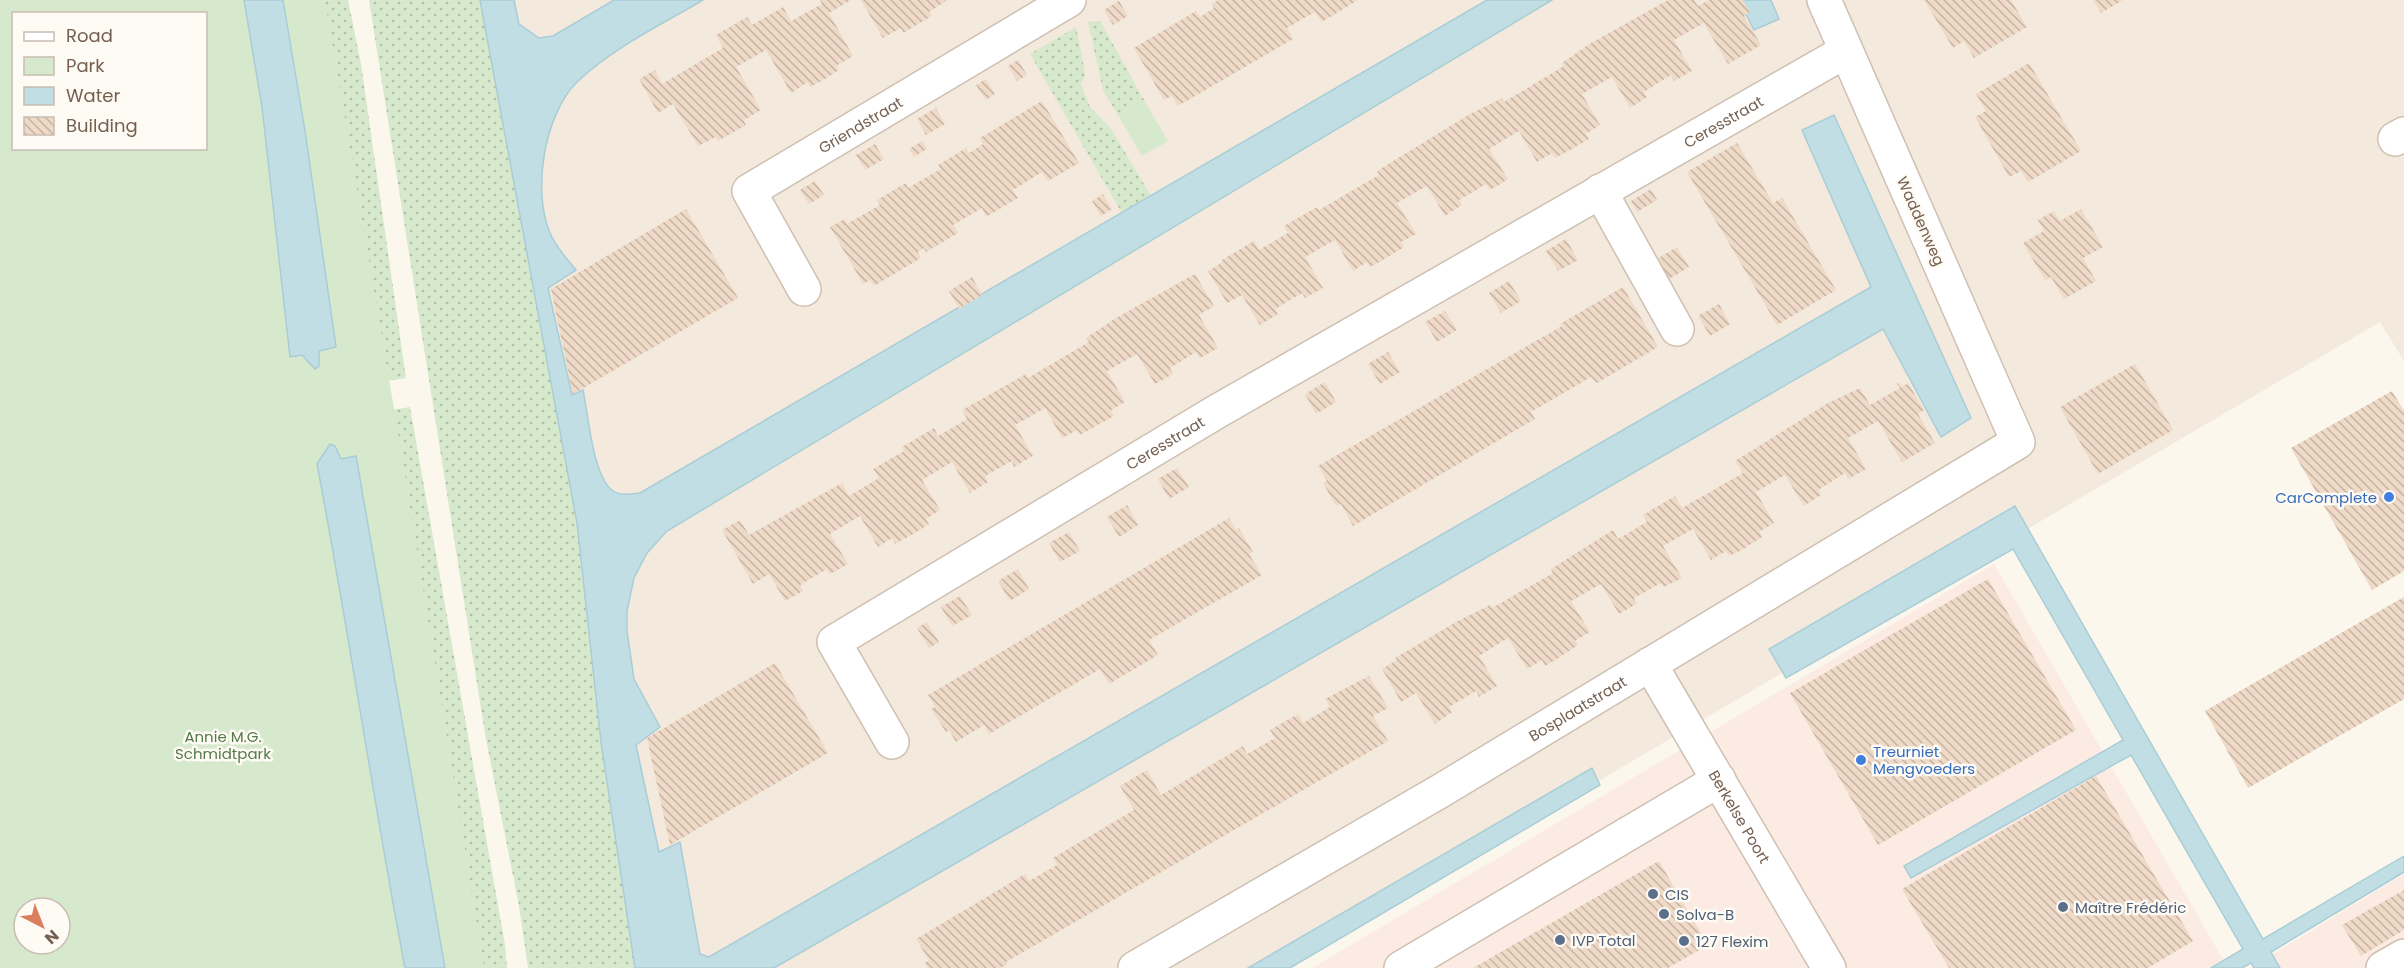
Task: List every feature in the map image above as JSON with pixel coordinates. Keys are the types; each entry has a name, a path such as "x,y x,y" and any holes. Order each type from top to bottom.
{"street":[{"name":"Griendstraat","path":"804,290 749,190 1069,0"},
{"name":"Waddenweg","path":"1824,0 2018,442"},
{"name":"Ceresstraat","path":"892,742 834,642 1216,412 1846,51"},
{"path":"1600,191 1677,329"},
{"name":"Bosplaatstraat","path":"1135,968 1442,790 2018,442"},
{"name":"Berkelse Poort","path":"1650,664 1829,968"},
{"path":"1401,968 1719,780"},
{"path":"2383,968 2404,956"}],"shaded area":[{"path":"478,0 2404,0 2404,361 2380,322 1280,968 669,968"},
{"path":"1994,564 2228,968 1312,968"},
{"path":"2404,874 2404,968 2250,968"}],"green space":[{"name":"Annie M.G. Schmidtpark","path":"0,0 325,0 399,438 484,968 0,968"},
{"path":"283,0 348,0 361,64 406,378 296,395"},
{"path":"369,0 480,0 578,523 601,742 635,968 528,968 519,906 485,734"},
{"path":"1100,21 1144,100 1118,115 1103,90 1088,22"},
{"path":"1076,27 1085,73 1081,85 1090,107 1111,129 1151,196 1122,213 1030,54"},
{"path":"1144,100 1168,141 1142,156 1118,115"},
{"path":"410,407 505,945 507,968 445,968 303,424"}],"water":[{"path":"244,0 283,0 305,131 336,347 319,351 319,366 315,369 302,355 290,357 262,107"},
{"path":"480,0 514,0 519,24 539,38 553,36 614,0 703,0 621,48 577,82 556,114 544,154 542,196 545,216 555,243 576,270 548,288 572,395 583,390 596,459 606,484 616,493 626,494 640,493 1487,0 1552,0 667,531 647,553 634,578 627,611 627,631 634,679 660,727 636,745 659,852 680,842 700,954 709,957 1871,287 1802,130 1834,115 1971,418 1941,437 1883,329 774,968 635,968 601,742 577,523"},
{"path":"1739,0 1771,0 1779,19 1754,30"},
{"path":"330,444 335,446 341,459 356,456 445,968 405,968 317,464"},
{"path":"2015,506 2263,939 2404,856 2404,872 2271,952 2280,968 2254,968 2251,963 2242,968 2211,968 2243,949 2131,755 1911,878 1904,866 2123,740 2013,549 1786,678 1769,649"},
{"path":"1592,768 1600,785 1290,968 1248,968"}],"building":[{"path":"820,0 851,0 829,13 853,56 836,66 839,70 810,87 808,82 791,93 766,50 736,67 761,110 744,120 746,125 718,141 716,137 698,146 673,104 658,113 639,79 655,70 662,84 723,48 716,35 747,17 752,25 783,7 791,21 822,4"},
{"path":"861,0 946,1 929,12 932,16 903,33 901,28 883,38"},
{"path":"1218,0 1358,0 1322,22 1315,12 1287,28 1293,39 1178,106 1172,96 1164,100 1134,48 1196,11 1200,17 1214,8 1212,4"},
{"path":"1668,0 1694,0 1698,6 1709,0 1743,0 1750,12 1744,16 1761,45 1728,64 1704,23 1674,40 1692,71 1674,81 1671,75 1644,92 1647,97 1630,108 1612,77 1582,94 1600,125 1586,134 1589,139 1572,149 1555,158 1552,153 1537,162 1519,131 1489,149 1508,179 1502,183 1490,190 1486,184 1459,200 1462,205 1445,216 1427,186 1397,203 1416,234 1401,242 1404,247 1383,260 1370,267 1367,262 1353,271 1335,240 1305,257 1323,288 1305,298 1302,293 1275,309 1278,314 1260,325 1242,295 1227,303 1208,271 1223,262 1222,260 1254,241 1259,250 1288,233 1284,226 1317,207 1319,210 1379,175 1377,171 1470,114 1502,98 1504,102 1564,66 1562,63 1591,43"},
{"path":"1924,0 2011,0 2027,27 1974,58 1964,41 1953,48"},
{"path":"2093,0 2123,0 2101,13"},
{"path":"1119,1 1128,16 1113,25 1104,10"},
{"path":"1018,60 1027,75 1017,81 1008,66"},
{"path":"2029,63 2081,151 2028,182 2021,171 2009,177 1975,117 1986,111 1976,94"},
{"path":"986,79 995,94 986,100 976,85"},
{"path":"1042,101 1079,163 1048,181 1042,172 1013,190 1018,198 986,217 982,208 953,225 958,233 926,252 924,248 918,252 921,258 874,286 870,280 863,284 830,227 845,219 847,224 880,205 877,200 906,183 908,188 941,169 938,165 966,148 969,153 983,144 980,138"},
{"path":"936,108 945,124 926,135 917,119"},
{"path":"922,141 927,149 914,157 909,149"},
{"path":"1737,143 1773,203 1782,198 1836,290 1777,325 1687,172"},
{"path":"875,144 884,159 865,170 856,155"},
{"path":"815,181 824,195 809,204 800,190"},
{"path":"1651,189 1657,200 1637,212 1631,201"},
{"path":"1103,194 1112,209 1101,216 1092,201"},
{"path":"686,209 738,298 573,394 551,289"},
{"path":"2081,209 2103,247 2083,258 2096,281 2064,299 2051,277 2045,280 2023,243 2044,231 2038,220 2054,211 2060,221"},
{"path":"1566,239 1578,260 1558,271 1546,251"},
{"path":"1677,247 1689,267 1669,279 1657,259"},
{"path":"1195,274 1214,306 1199,315 1218,348 1200,358 1196,352 1170,368 1173,374 1155,384 1137,354 1107,371 1125,402 1111,410 1114,416 1080,435 1077,430 1062,438 1045,408 1015,425 1033,456 1014,467 1012,461 985,476 988,482 970,493 952,462 922,480 940,510 926,519 929,524 915,533 895,544 892,538 878,547 860,516 830,534 848,564 830,574 827,569 800,585 803,591 785,601 769,574 753,584 722,530 740,520 749,535 842,483 849,496 879,478 873,469 904,451 902,447 934,428 938,436 967,419 962,410 1026,374 1028,378 1089,342 1086,338 1116,318"},
{"path":"972,277 982,295 959,309 949,291"},
{"path":"1509,281 1521,301 1501,313 1489,293"},
{"path":"1623,287 1658,347 1597,383 1591,377 1531,412 1535,419 1353,526 1341,504 1336,506 1323,483 1327,481 1318,466 1562,326 1560,324"},
{"path":"1719,304 1730,324 1710,336 1698,316"},
{"path":"1445,311 1457,330 1437,342 1425,322"},
{"path":"1388,352 1400,372 1380,384 1368,364"},
{"path":"2135,364 2173,430 2098,474 2060,407"},
{"path":"1325,382 1336,402 1316,414 1305,394"},
{"path":"1898,382 1902,387 1908,383 1924,410 1918,414 1935,443 1902,462 1878,421 1848,438 1866,469 1848,479 1845,473 1818,490 1821,495 1804,506 1785,475 1756,492 1774,523 1759,532 1762,537 1742,550 1729,556 1726,551 1711,560 1693,529 1663,546 1682,578 1664,587 1661,583 1634,598 1636,604 1619,614 1601,584 1571,601 1590,632 1575,641 1578,645 1557,659 1545,666 1542,660 1527,669 1508,638 1479,656 1497,686 1479,697 1476,691 1449,707 1452,712 1435,724 1416,693 1401,702 1382,669 1397,660 1395,658 1458,621 1490,605 1492,608 1553,573 1551,569 1613,530 1618,539 1647,522 1643,515 1675,496 1682,508 1743,473 1735,461 1828,403 1860,388 1870,405 1900,388 1896,383"},
{"path":"2392,391 2404,411 2404,571 2372,590 2291,448"},
{"path":"1177,468 1189,487 1169,499 1158,479"},
{"path":"1127,505 1138,525 1119,537 1107,517"},
{"path":"1229,518 1236,530 1239,528 1253,552 1249,554 1262,575 1149,640 1158,655 1109,684 1100,669 989,734 984,725 956,742 949,730 946,732 931,709 935,707 928,695"},
{"path":"1069,532 1080,551 1060,562 1049,543"},
{"path":"1018,569 1029,589 1010,601 998,581"},
{"path":"1988,579 2076,730 1878,845 1790,693"},
{"path":"960,596 972,615 952,626 941,607"},
{"path":"2404,597 2404,699 2248,788 2205,711"},
{"path":"927,622 939,642 929,648 917,628"},
{"path":"775,663 828,753 670,845 647,738"},
{"path":"1369,676 1388,708 1373,716 1388,741 1006,962 1007,964 1001,968 928,968 925,963 929,960 916,939 1025,874 1029,881 1057,865 1053,858 1134,810 1120,786 1147,770 1161,795 1243,746 1247,754 1275,738 1270,730 1298,714 1303,723 1330,707 1325,699"},
{"path":"2096,776 2193,941 2148,968 1949,968 1902,889"},
{"path":"1659,861 1708,945 1668,968 1473,968"},
{"path":"2404,890 2404,930 2361,956 2342,925"}],"place":[{"name":"CarComplete","path":"2389,497"},
{"name":"Treurniet Mengvoeders","path":"1861,760"},
{"name":"CIS","path":"1653,894"},
{"name":"Maître Frédéric","path":"2063,907"},
{"name":"Solva-B","path":"1664,914"},
{"name":"IVP Total","path":"1560,940"},
{"name":"127 Flexim","path":"1684,941"}]}
